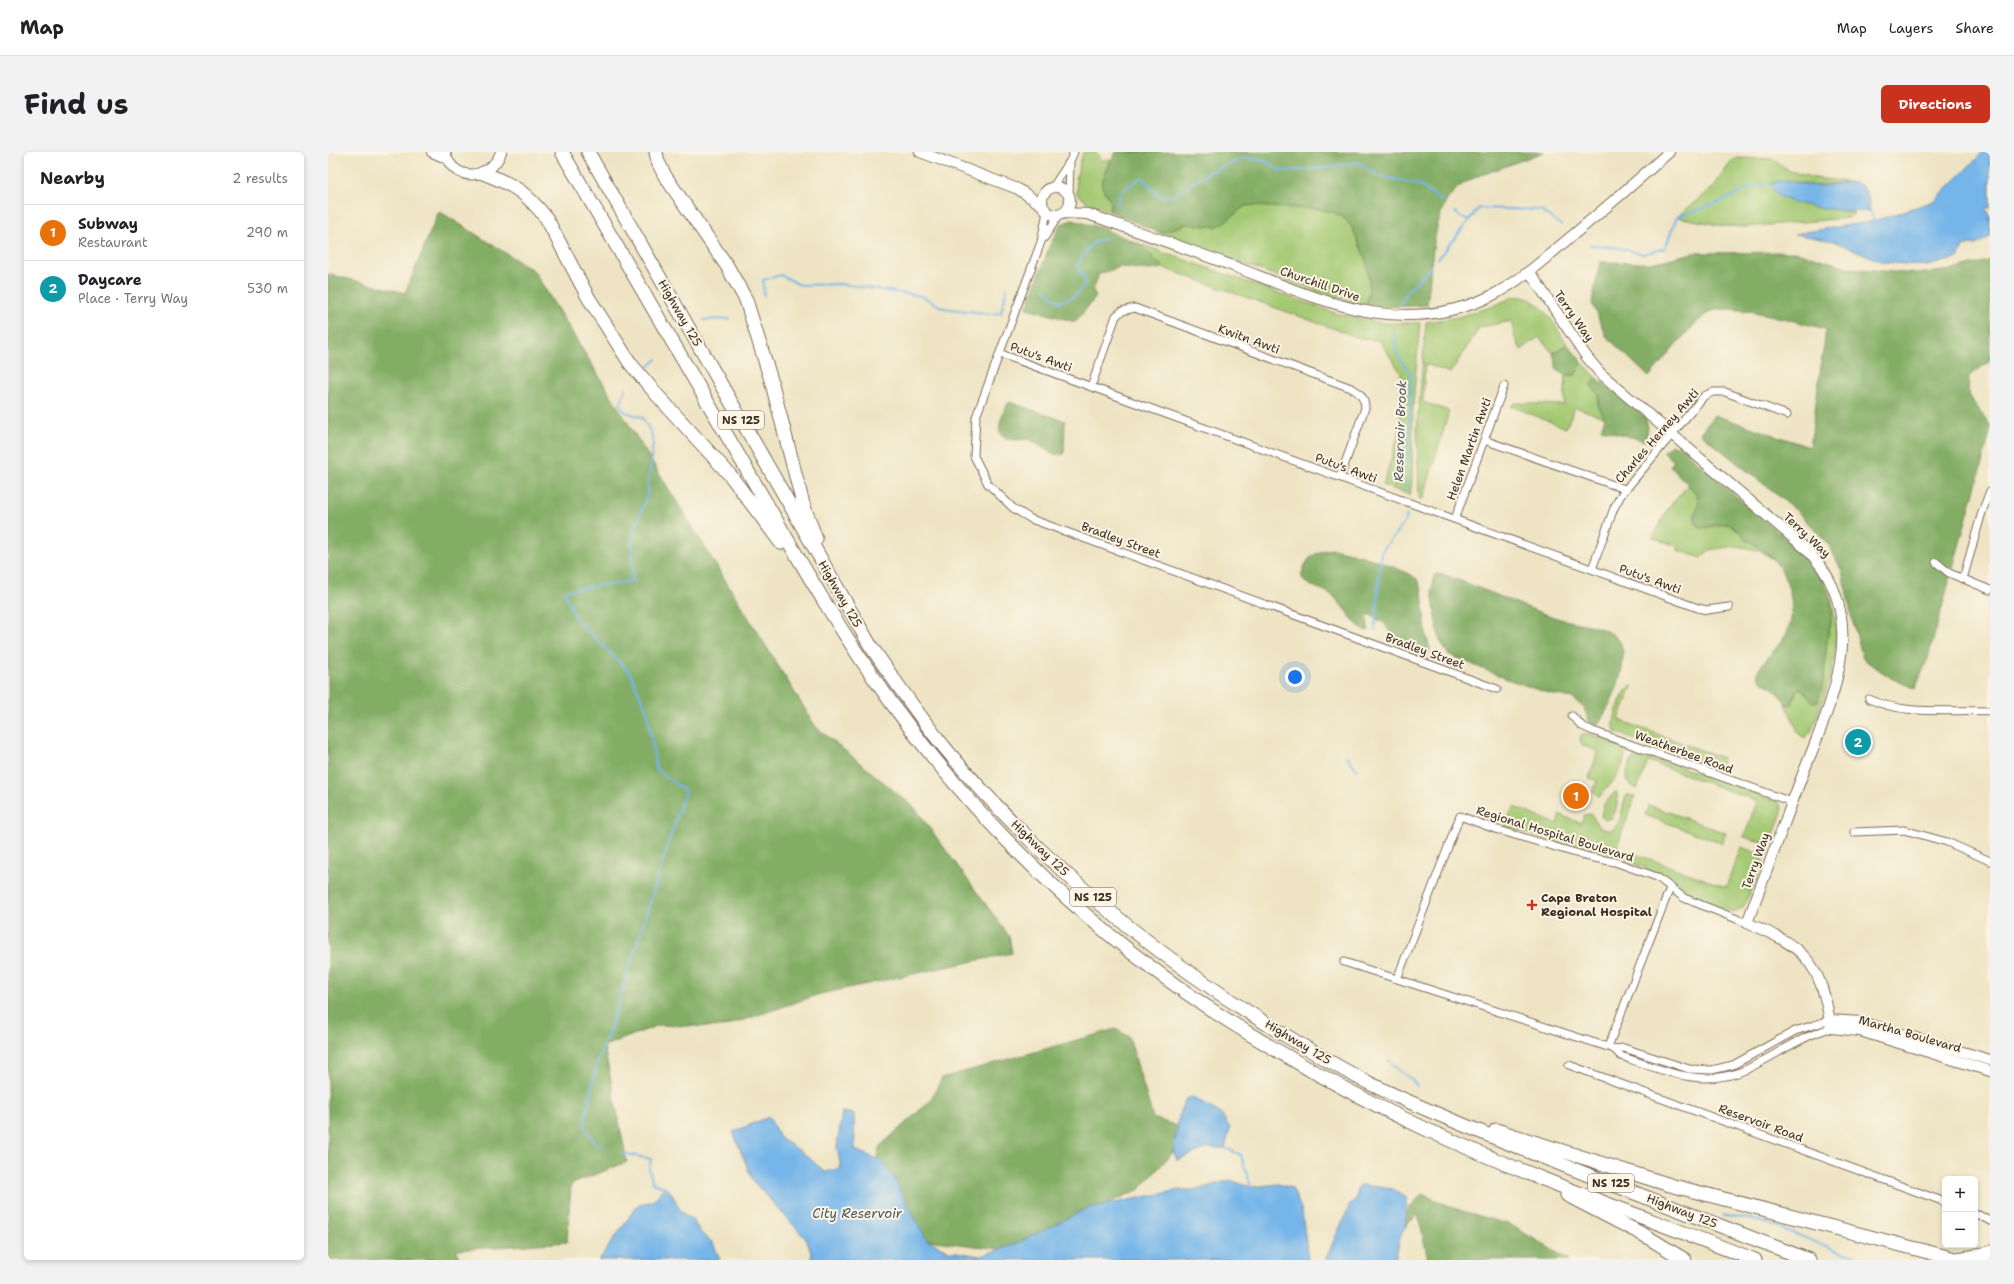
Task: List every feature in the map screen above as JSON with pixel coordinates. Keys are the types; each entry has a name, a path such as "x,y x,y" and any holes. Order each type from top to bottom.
{"highway":[{"name":"Highway 125","path":"562,152 747,472 860,659 894,707 962,792 1021,854 1105,930 1160,974 1221,1016 1307,1068 1431,1132 1501,1162 1755,1260"},
{"name":"Highway 125","path":"588,152 846,606 902,691 945,747 1008,817 1075,881 1125,925 1203,983 1332,1063 1414,1104 1557,1163 1809,1260"},
{"path":"656,152 658,162 664,176 727,266 746,300 769,373 803,504 812,531 846,606"},
{"path":"483,173 517,188 539,208 547,218 588,297 630,363 730,475 830,610"},
{"path":"1414,1104 1670,1185 1957,1260 1984,1255 1990,1252"},
{"path":"1501,1162 1644,1235 1685,1260"}],"street":[{"path":"432,152 445,155 452,166 461,172 472,175 483,173 492,168 498,160 501,152"},
{"path":"920,152 1018,189 1055,215 1062,214 1069,206 1070,161"},
{"path":"1045,208 1049,190 1070,161 1074,152"},
{"name":"Churchill Drive","path":"1062,214 1088,214 1308,296 1348,309 1382,315 1426,315 1462,307 1491,296 1529,271 1630,187 1669,152"},
{"path":"1018,189 1049,190 1062,188 1069,196"},
{"name":"Churchill Drive","path":"1069,196 1088,214"},
{"name":"Bradley Street","path":"1045,208 1041,242 1001,354 976,417 974,456 988,484 1013,508 1031,519 1497,689"},
{"name":"Bradley Street","path":"1041,242 1062,214"},
{"name":"Terry Way","path":"1529,271 1592,365 1670,435 1812,554 1824,569 1836,594 1842,632 1842,656 1838,677 1747,923"},
{"name":"Kwitn Awti","path":"1091,387 1116,316 1122,310 1135,308 1344,385 1359,393 1364,400 1365,408 1340,478"},
{"name":"Putu's Awti","path":"1001,354 1698,608 1707,610 1729,607"},
{"name":"Helen Martin Awti","path":"1455,520 1504,386"},
{"name":"Charles Herney Awti","path":"1592,569 1614,508 1625,489 1701,399 1713,392 1724,392 1787,415"},
{"path":"1484,440 1625,489"},
{"path":"1964,580 1982,512 1990,491"},
{"path":"1936,562 1949,573 1990,590"},
{"path":"1869,699 1885,706 1908,710 1990,711"},
{"name":"Weatherbee Road","path":"1572,716 1582,726 1592,731 1792,802"},
{"name":"Regional Hospital Boulevard","path":"1397,979 1460,816 1496,829 1588,857 1615,862 1657,877 1684,898 1747,923"},
{"path":"1854,832 1904,830 1947,842 1990,861"},
{"path":"1611,1048 1670,888"},
{"path":"1344,962 1611,1048 1624,1048 1689,1069 1712,1070 1733,1065 1796,1031 1830,1024 1820,983 1807,959 1785,940 1747,923"},
{"name":"Martha Boulevard","path":"1830,1024 1861,1022 1990,1060"},
{"name":"Martha Boulevard","path":"1830,1024 1860,1031 1990,1071"},
{"name":"Reservoir Road","path":"1569,1065 1942,1201"},
{"path":"1978,1215 1990,1221"}],"green space":[{"path":"1083,152 1096,152 1102,160 1111,160 1106,170 1106,194 1111,203 1109,211 1087,202 1077,194 1076,179"},
{"path":"1116,152 1544,152 1476,177 1453,192 1442,210 1435,236 1427,305 1392,307 1366,306 1370,280 1365,258 1353,229 1345,218 1334,213 1319,209 1254,205 1245,206 1224,223 1216,227 1186,224 1160,233 1109,211 1111,203 1102,187 1102,181"},
{"path":"1734,158 1773,159 1790,171 1815,178 1850,182 1816,186 1786,180 1772,183 1792,202 1854,213 1848,218 1745,227 1724,226 1677,217 1714,186"},
{"path":"1254,205 1316,209 1339,215 1346,220 1356,236 1368,269 1369,290 1366,306 1320,292 1160,233 1186,224 1216,227 1245,206"},
{"path":"439,211 534,271 816,727 915,808 1009,936 1012,953 820,994 723,1027 659,1025 604,1046 627,1162 571,1184 567,1242 457,1250 460,1260 328,1260 328,274 405,293"},
{"path":"1072,220 1098,227 1140,244 1164,268 1149,270 1120,267 1099,274 1093,290 1096,297 1075,322 1027,308 1049,247 1061,224"},
{"path":"1140,244 1338,314 1381,323 1420,323 1413,406 1412,480 1410,495 1383,485 1399,434 1401,373 1379,340 1360,338 1164,268"},
{"path":"1797,252 1850,268 1917,274 1953,270 1990,260 1990,361 1969,376 1968,394 1990,425 1990,434 1928,658 1915,689 1891,678 1863,659 1853,623 1842,571 1828,544 1797,511 1700,433 1714,415 1810,447 1826,329 1751,312 1723,309 1712,311 1698,321 1689,330 1649,377 1606,336 1592,303 1600,262 1651,263 1693,253"},
{"path":"1513,297 1523,297 1539,305 1552,320 1567,344 1553,353 1539,337 1521,350 1514,336 1512,321 1480,327 1450,373 1425,364 1423,402 1449,411 1423,499 1419,498 1417,428 1426,322 1458,317 1491,307"},
{"path":"1567,344 1582,362 1575,375 1566,375 1557,370 1553,353"},
{"path":"1582,362 1597,378 1591,385 1599,393 1598,404 1605,418 1575,407 1566,428 1511,406 1516,403 1564,405 1566,375 1575,375"},
{"path":"1597,378 1645,417 1648,427 1646,441 1601,429 1605,418 1598,406 1600,396 1590,385"},
{"path":"1009,402 1065,421 1064,454 1059,455 1050,452 1028,439 1015,440 1007,439 1002,436 1000,431 1001,419"},
{"path":"1671,445 1678,446 1684,450 1786,539 1810,562 1827,587 1831,600 1832,612 1823,681 1818,701 1813,703 1804,690 1799,688 1795,692 1792,704 1788,705 1774,689 1762,682 1759,678 1759,671 1785,636 1791,621 1791,602 1787,583 1779,566 1770,556 1732,526 1724,524 1700,528 1695,519 1699,499 1697,494 1670,466 1674,461 1663,452"},
{"path":"1688,485 1698,497 1699,503 1696,511 1707,528 1727,524 1734,527 1744,537 1757,545 1773,559 1759,550 1736,546 1709,550 1701,558 1677,550 1677,546 1653,538 1667,510"},
{"path":"1331,549 1376,560 1399,569 1417,579 1422,591 1426,634 1430,650 1426,657 1421,657 1398,645 1384,623 1371,615 1366,616 1369,630 1365,631 1356,623 1334,597 1329,593 1305,582 1302,578 1302,573 1307,561 1316,554"},
{"path":"1436,574 1442,574 1553,617 1600,628 1618,639 1622,647 1622,670 1614,695 1598,724 1595,725 1590,723 1583,706 1572,698 1548,693 1507,679 1448,654 1440,640 1437,628 1432,591 1433,580"},
{"path":"1831,599 1835,617 1836,634 1833,667 1811,732 1805,738 1799,734 1785,702 1788,705 1794,699 1797,689 1802,689 1807,695 1824,683"},
{"path":"1632,686 1619,720 1723,758 1718,771 1615,732 1614,722 1618,707 1624,693"},
{"path":"1588,733 1621,745 1625,749 1623,763 1617,776 1599,797 1593,791 1597,781 1589,778 1598,751 1582,745 1580,739 1581,735"},
{"path":"1642,753 1779,802 1782,807 1782,812 1772,840 1765,843 1744,837 1757,801 1648,761 1637,789 1629,784 1627,781 1627,773 1630,765 1636,755"},
{"path":"1616,791 1618,801 1615,812 1612,818 1606,820 1601,816 1604,804"},
{"path":"1627,795 1635,796 1617,847 1726,887 1741,847 1762,855 1764,863 1743,908 1733,912 1688,895 1657,873 1615,856 1585,850 1503,826 1514,807 1557,824 1560,815 1581,823 1584,815 1592,814 1597,825 1605,830 1612,830 1616,827 1619,821"},
{"path":"1649,805 1726,833 1722,843 1645,815"},
{"path":"1116,1029 1129,1037 1153,1118 1177,1126 1173,1152 1140,1189 1016,1244 1000,1249 926,1240 891,1173 878,1159 879,1147 930,1101 942,1078"},
{"path":"1422,1194 1459,1210 1511,1225 1569,1260 1428,1260 1418,1214 1406,1226 1405,1213"}],"water":[{"path":"1983,152 1990,152 1990,207 1985,208 1990,216 1990,237 1976,245 1969,244 1963,247 1958,258 1927,266 1883,262 1833,241 1794,234 1874,221 1934,201"},
{"path":"1786,180 1813,186 1846,183 1859,185 1864,189 1868,198 1870,211 1835,210 1792,202 1775,192 1771,183"},
{"path":"1193,1097 1221,1114 1230,1128 1225,1148 1208,1148 1177,1160 1173,1151 1180,1111 1186,1099"},
{"name":"City Reservoir","path":"842,1112 854,1114 855,1150 880,1160 891,1173 927,1240 949,1251 980,1256 1016,1244 1088,1208 1180,1190 1196,1190 1230,1180 1251,1187 1278,1184 1292,1188 1302,1211 1308,1260 810,1260 812,1255 806,1239 753,1181 733,1132 769,1117 780,1138 802,1152 825,1172 841,1168 837,1147"},
{"path":"1361,1185 1393,1189 1408,1199 1405,1213 1406,1226 1401,1234 1395,1260 1325,1260 1351,1203 1357,1198 1357,1188"},
{"path":"664,1187 671,1192 681,1212 693,1220 701,1233 713,1243 720,1260 599,1260 637,1206 654,1200"}],"waterway":[{"path":"1117,206 1120,192 1142,177 1158,196 1174,196 1209,172 1245,158 1266,161 1280,171 1317,169 1358,162 1376,175 1418,184 1443,202"},
{"name":"Reservoir Brook","path":"1590,245 1619,248 1643,254 1665,248 1677,217 1715,204 1752,187 1771,183"},
{"name":"Reservoir Brook","path":"1438,259 1479,208 1540,210 1561,225"},
{"name":"Reservoir Brook","path":"1870,211 1874,221"},
{"path":"1455,212 1459,216 1469,220"},
{"path":"1044,289 1059,302 1076,296 1086,282 1077,266 1090,245 1105,238"},
{"name":"Reservoir Brook","path":"1400,304 1409,290 1430,268"},
{"path":"764,296 763,280 781,275 800,285 841,284 922,296 943,308 991,314 1001,313 1007,288"},
{"path":"703,320 730,319"},
{"name":"Reservoir Brook","path":"1394,330 1397,355 1411,374 1407,490"},
{"path":"647,368 657,359"},
{"path":"603,1146 595,1144 584,1125 596,1067 616,1011 685,791 656,769 647,711 630,673 576,619 564,591 632,581 632,538 647,495 653,444 651,433 642,417 625,412 620,405 626,388"},
{"name":"Reservoir Brook","path":"1375,630 1381,552 1405,522 1407,515"},
{"name":"Reservoir Brook","path":"1347,756 1357,770"},
{"name":"Reservoir Brook","path":"1389,1060 1417,1086"},
{"path":"1225,1148 1241,1155 1251,1187"},
{"path":"622,1153 651,1159 649,1170 653,1183 664,1187"},
{"path":"1723,1216 1739,1217 1769,1224 1840,1252 1870,1260"}],"place":[{"name":"Daycare","path":"1858,742"},
{"name":"Subway","path":"1576,796"},
{"name":"Cape Breton Regional Hospital","path":"1532,905"}]}
